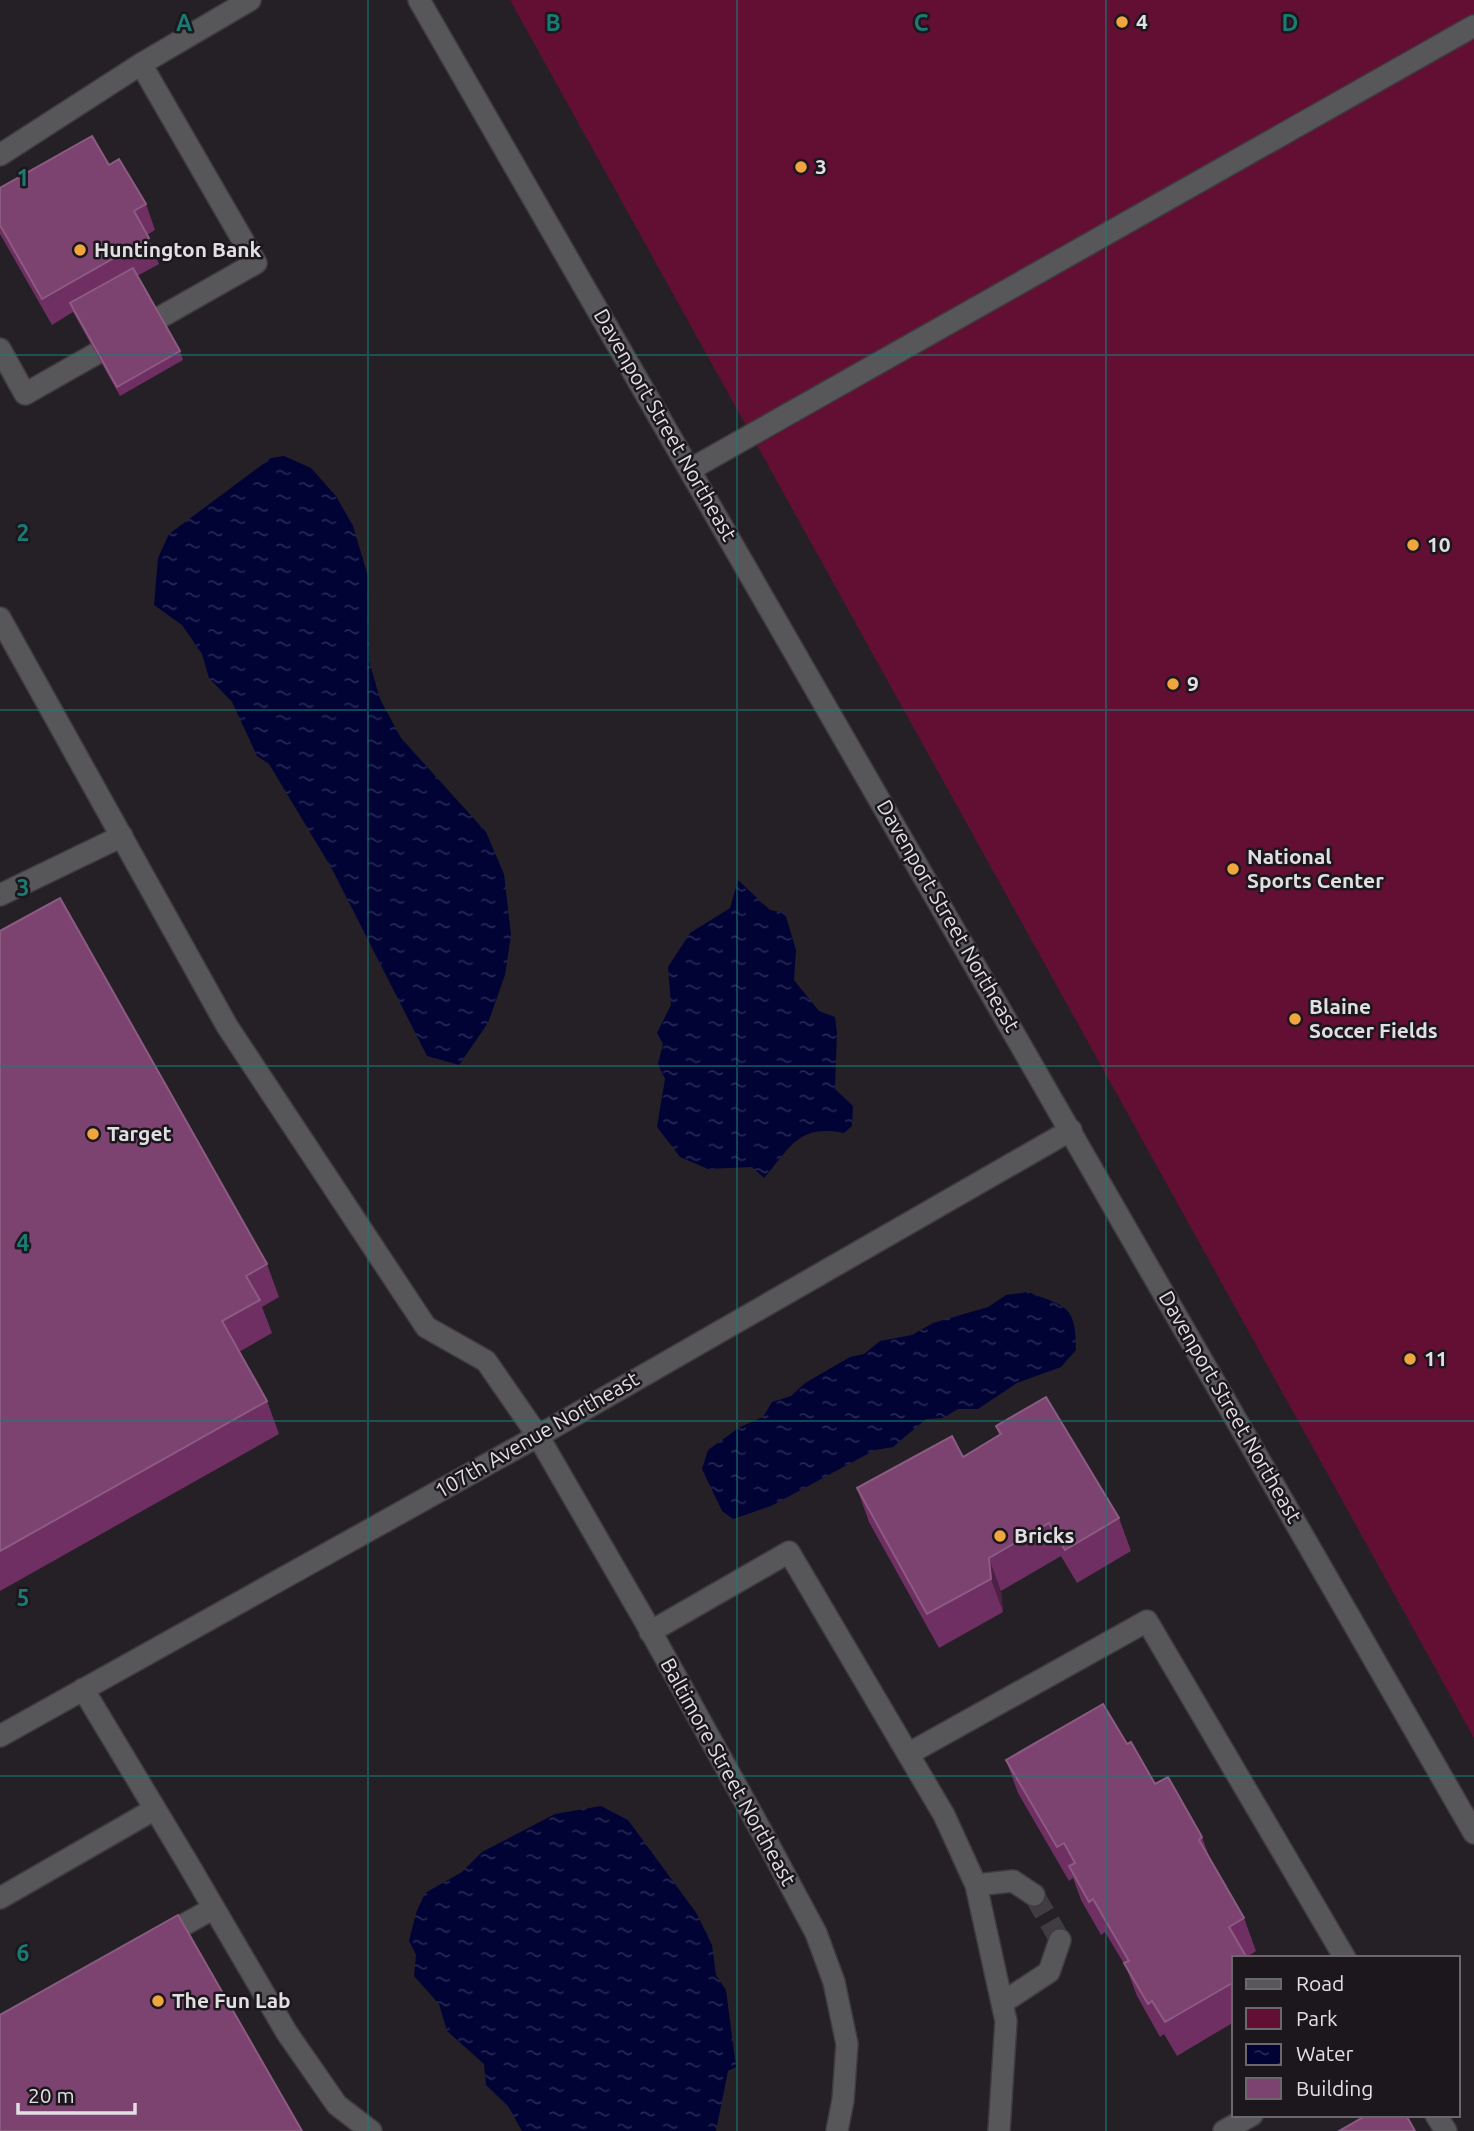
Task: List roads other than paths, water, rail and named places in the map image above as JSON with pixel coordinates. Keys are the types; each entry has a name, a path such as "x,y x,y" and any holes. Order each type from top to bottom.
{"street":[{"path":"0,155 141,64 250,0"},
{"name":"Davenport Street Northeast","path":"419,0 1071,1130 1468,1809 1474,1833"},
{"path":"691,469 1474,26"},
{"path":"0,349 25,394 256,263 141,64"},
{"name":"Baltimore Street Northeast","path":"0,618 228,1026 426,1327 486,1361 538,1436 650,1632 816,1933 830,1970 847,2044 843,2100 837,2131"},
{"path":"0,895 122,836"},
{"name":"107th Avenue Northeast","path":"0,1736 538,1436 1071,1130"},
{"path":"650,1632 789,1552 944,1815 976,1885 1006,2021 999,2131"},
{"path":"908,1754 1147,1621 1344,1956"},
{"path":"83,1689 294,2044 337,2105 370,2131"},
{"path":"0,1898 155,1809"},
{"path":"976,1885 1013,1881 1034,1895"},
{"path":"143,1948 214,1908"},
{"path":"1002,2003 1049,1972 1060,1940"},
{"path":"1224,2131 1248,2117"}],"water":[{"path":"284,456 311,468 336,496 353,526 368,576 369,661 380,699 401,738 486,832 504,874 511,935 505,975 488,1023 459,1065 427,1056 332,869 269,764 257,756 232,702 209,678 202,654 182,625 154,605 158,558 169,534 271,458"},
{"path":"738,880 770,910 785,913 796,950 794,980 819,1011 835,1017 835,1089 853,1106 852,1126 844,1133 816,1132 797,1140 764,1178 752,1167 708,1169 680,1157 657,1127 665,1079 658,1064 663,1044 657,1033 671,1005 668,967 690,933 730,908"},
{"path":"1028,1292 1060,1305 1071,1315 1076,1350 1061,1367 1017,1383 978,1409 958,1409 943,1418 926,1419 893,1447 875,1450 771,1506 733,1519 722,1511 702,1469 708,1450 740,1427 763,1417 772,1402 791,1396 805,1383 850,1357 864,1354 880,1341 912,1335 933,1323 988,1307 1006,1295"},
{"path":"601,1806 628,1820 697,1914 712,1945 716,1975 726,1990 736,2067 728,2071 716,2131 522,2131 508,2106 486,2085 484,2064 447,2031 439,2004 414,1976 416,1955 409,1941 416,1913 425,1893 462,1872 482,1852 555,1814"}],"tunnel":[{"path":"1034,1895 1060,1940"}],"place":[{"name":"4","path":"1122,22"},
{"name":"3","path":"801,167"},
{"name":"Huntington Bank","path":"80,250"},
{"name":"10","path":"1413,545"},
{"name":"9","path":"1173,684"},
{"name":"National Sports Center","path":"1233,869"},
{"name":"Blaine Soccer Fields","path":"1295,1019"},
{"name":"Target","path":"93,1134"},
{"name":"11","path":"1410,1359"},
{"name":"Bricks","path":"1000,1536"},
{"name":"The Fun Lab","path":"158,2001"}]}
